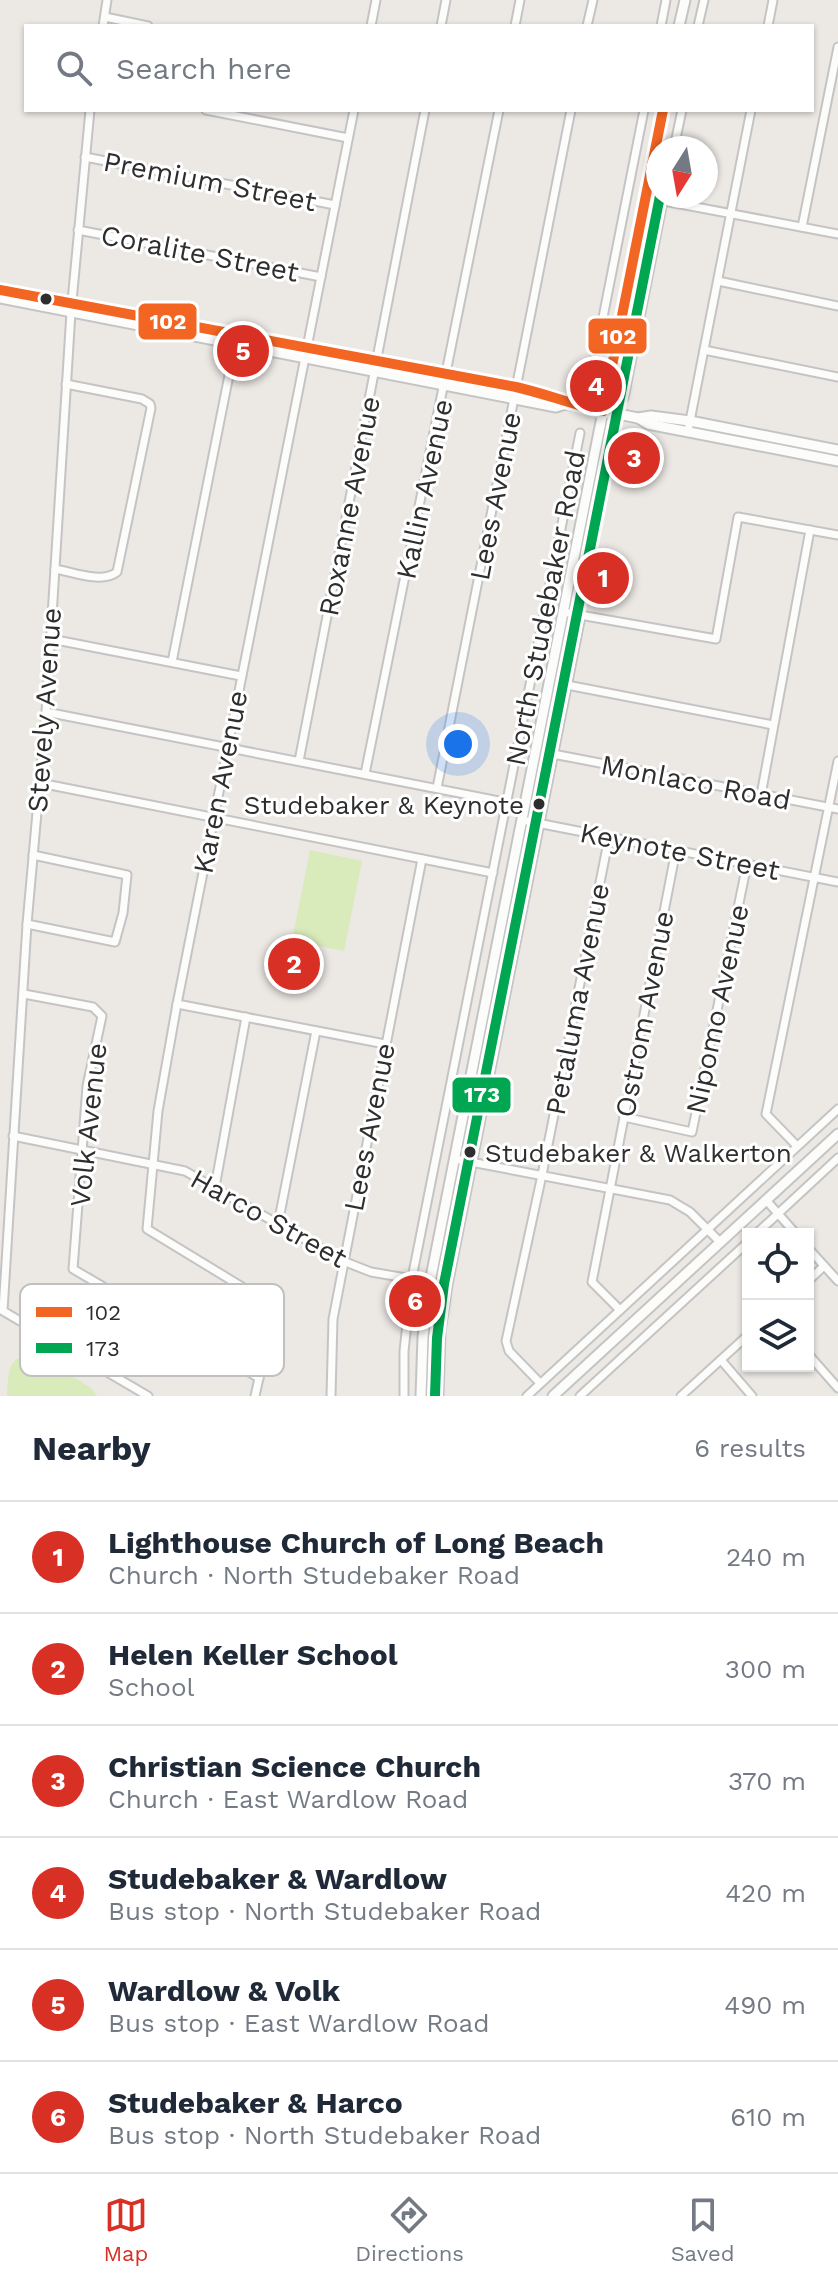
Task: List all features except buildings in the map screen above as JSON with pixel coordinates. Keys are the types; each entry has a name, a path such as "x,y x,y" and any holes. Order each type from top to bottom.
{"main road":[{"path":"679,24 685,0"},
{"name":"North Studebaker Road","path":"421,1396 423,1337 430,1282 663,112"},
{"path":"0,290 71,307 446,380 515,393 558,397 566,404 638,418 651,416 838,461"},
{"path":"0,298 71,307"},
{"path":"689,427 838,450"},
{"path":"553,1396 838,1134"}],"street":[{"path":"107,0 104,22 126,24"},
{"path":"371,24 375,0"},
{"path":"441,24 446,0"},
{"path":"515,24 520,0"},
{"path":"587,24 593,0"},
{"path":"661,24 666,0"},
{"path":"698,24 704,0"},
{"path":"768,24 773,0"},
{"path":"802,227 838,47"},
{"name":"Stevely Avenue","path":"20,1321 3,1311 13,1136 27,924 46,712 71,307 90,112"},
{"path":"216,112 348,138"},
{"name":"Karen Avenue","path":"237,1284 147,1229 158,1111 213,817 354,112"},
{"name":"Roxanne Avenue","path":"299,761 425,112"},
{"name":"Kallin Avenue","path":"365,774 499,112"},
{"name":"Lees Avenue","path":"437,788 571,112"},
{"path":"590,383 644,112"},
{"path":"677,136 682,112"},
{"path":"689,427 751,112"},
{"name":"Premium Street","path":"85,157 335,205"},
{"path":"624,398 662,208"},
{"path":"712,208 838,234"},
{"name":"Coralite Street","path":"78,230 321,277"},
{"path":"718,281 838,306"},
{"path":"600,330 636,337"},
{"path":"172,662 236,339"},
{"path":"704,350 838,377"},
{"path":"55,569 101,578 109,578 117,572 151,408 142,399 66,384"},
{"name":"North Studebaker Road","path":"404,1396 404,1351 412,1278 580,433"},
{"path":"563,612 716,639 738,517 838,535"},
{"path":"761,795 810,530"},
{"name":"North Studebaker Road","path":"439,1396 442,1318 581,616"},
{"path":"51,639 241,676"},
{"path":"567,685 773,725"},
{"path":"46,712 525,806"},
{"name":"Monlaco Road","path":"553,754 834,808"},
{"path":"797,1146 766,1114 815,877 834,808 838,761"},
{"path":"40,783 493,873"},
{"name":"Keynote Street","path":"522,820 838,882"},
{"name":"Petaluma Avenue","path":"540,1383 509,1351 506,1341 609,837"},
{"name":"Ostrom Avenue","path":"620,1310 592,1282 676,850"},
{"path":"27,924 115,942 123,913 127,875 33,855"},
{"name":"Lees Avenue","path":"331,1396 333,1319 422,859"},
{"name":"Nipomo Avenue","path":"624,1117 692,1132 747,864"},
{"name":"Volk Avenue","path":"24,994 93,1007 102,1016 87,1086 73,1269 99,1284"},
{"path":"177,1004 385,1044"},
{"path":"215,1187 246,1017"},
{"path":"278,1224 316,1031"},
{"path":"527,1396 838,1109"},
{"name":"Harco Street","path":"13,1136 185,1171 343,1261 371,1272 430,1282"},
{"path":"763,1228 838,1158"},
{"path":"455,1159 670,1200 681,1204 720,1242"},
{"path":"830,1165 838,1173"},
{"path":"766,1200 791,1228"},
{"path":"580,1396 742,1248"},
{"path":"814,1255 838,1281"},
{"path":"814,1275 824,1266"},
{"path":"681,1396 742,1341"},
{"path":"721,1360 752,1396"},
{"path":"814,1361 838,1388"},
{"name":"Stevely Avenue","path":"114,1376 148,1396"},
{"name":"Karen Avenue","path":"255,1396 259,1378"}],"green space":[{"path":"310,850 362,861 344,951 292,941"},
{"path":"19,1358 20,1376 72,1376 91,1388 97,1396 7,1396 9,1373"}],"transit line":[{"name":"102","path":"0,290 516,387 603,411 663,112"},
{"name":"173","path":"435,1396 437,1338 444,1284 658,208"}],"place":[{"name":"Wardlow & Volk","path":"243,351"},
{"name":"Studebaker & Wardlow","path":"596,386"},
{"name":"Christian Science Church","path":"634,458"},
{"name":"Lighthouse Church of Long Beach","path":"603,578"},
{"name":"Studebaker & Keynote","path":"539,804"},
{"name":"Helen Keller School","path":"294,964"},
{"name":"Studebaker & Walkerton","path":"470,1152"},
{"name":"Studebaker & Harco","path":"415,1301"}]}
